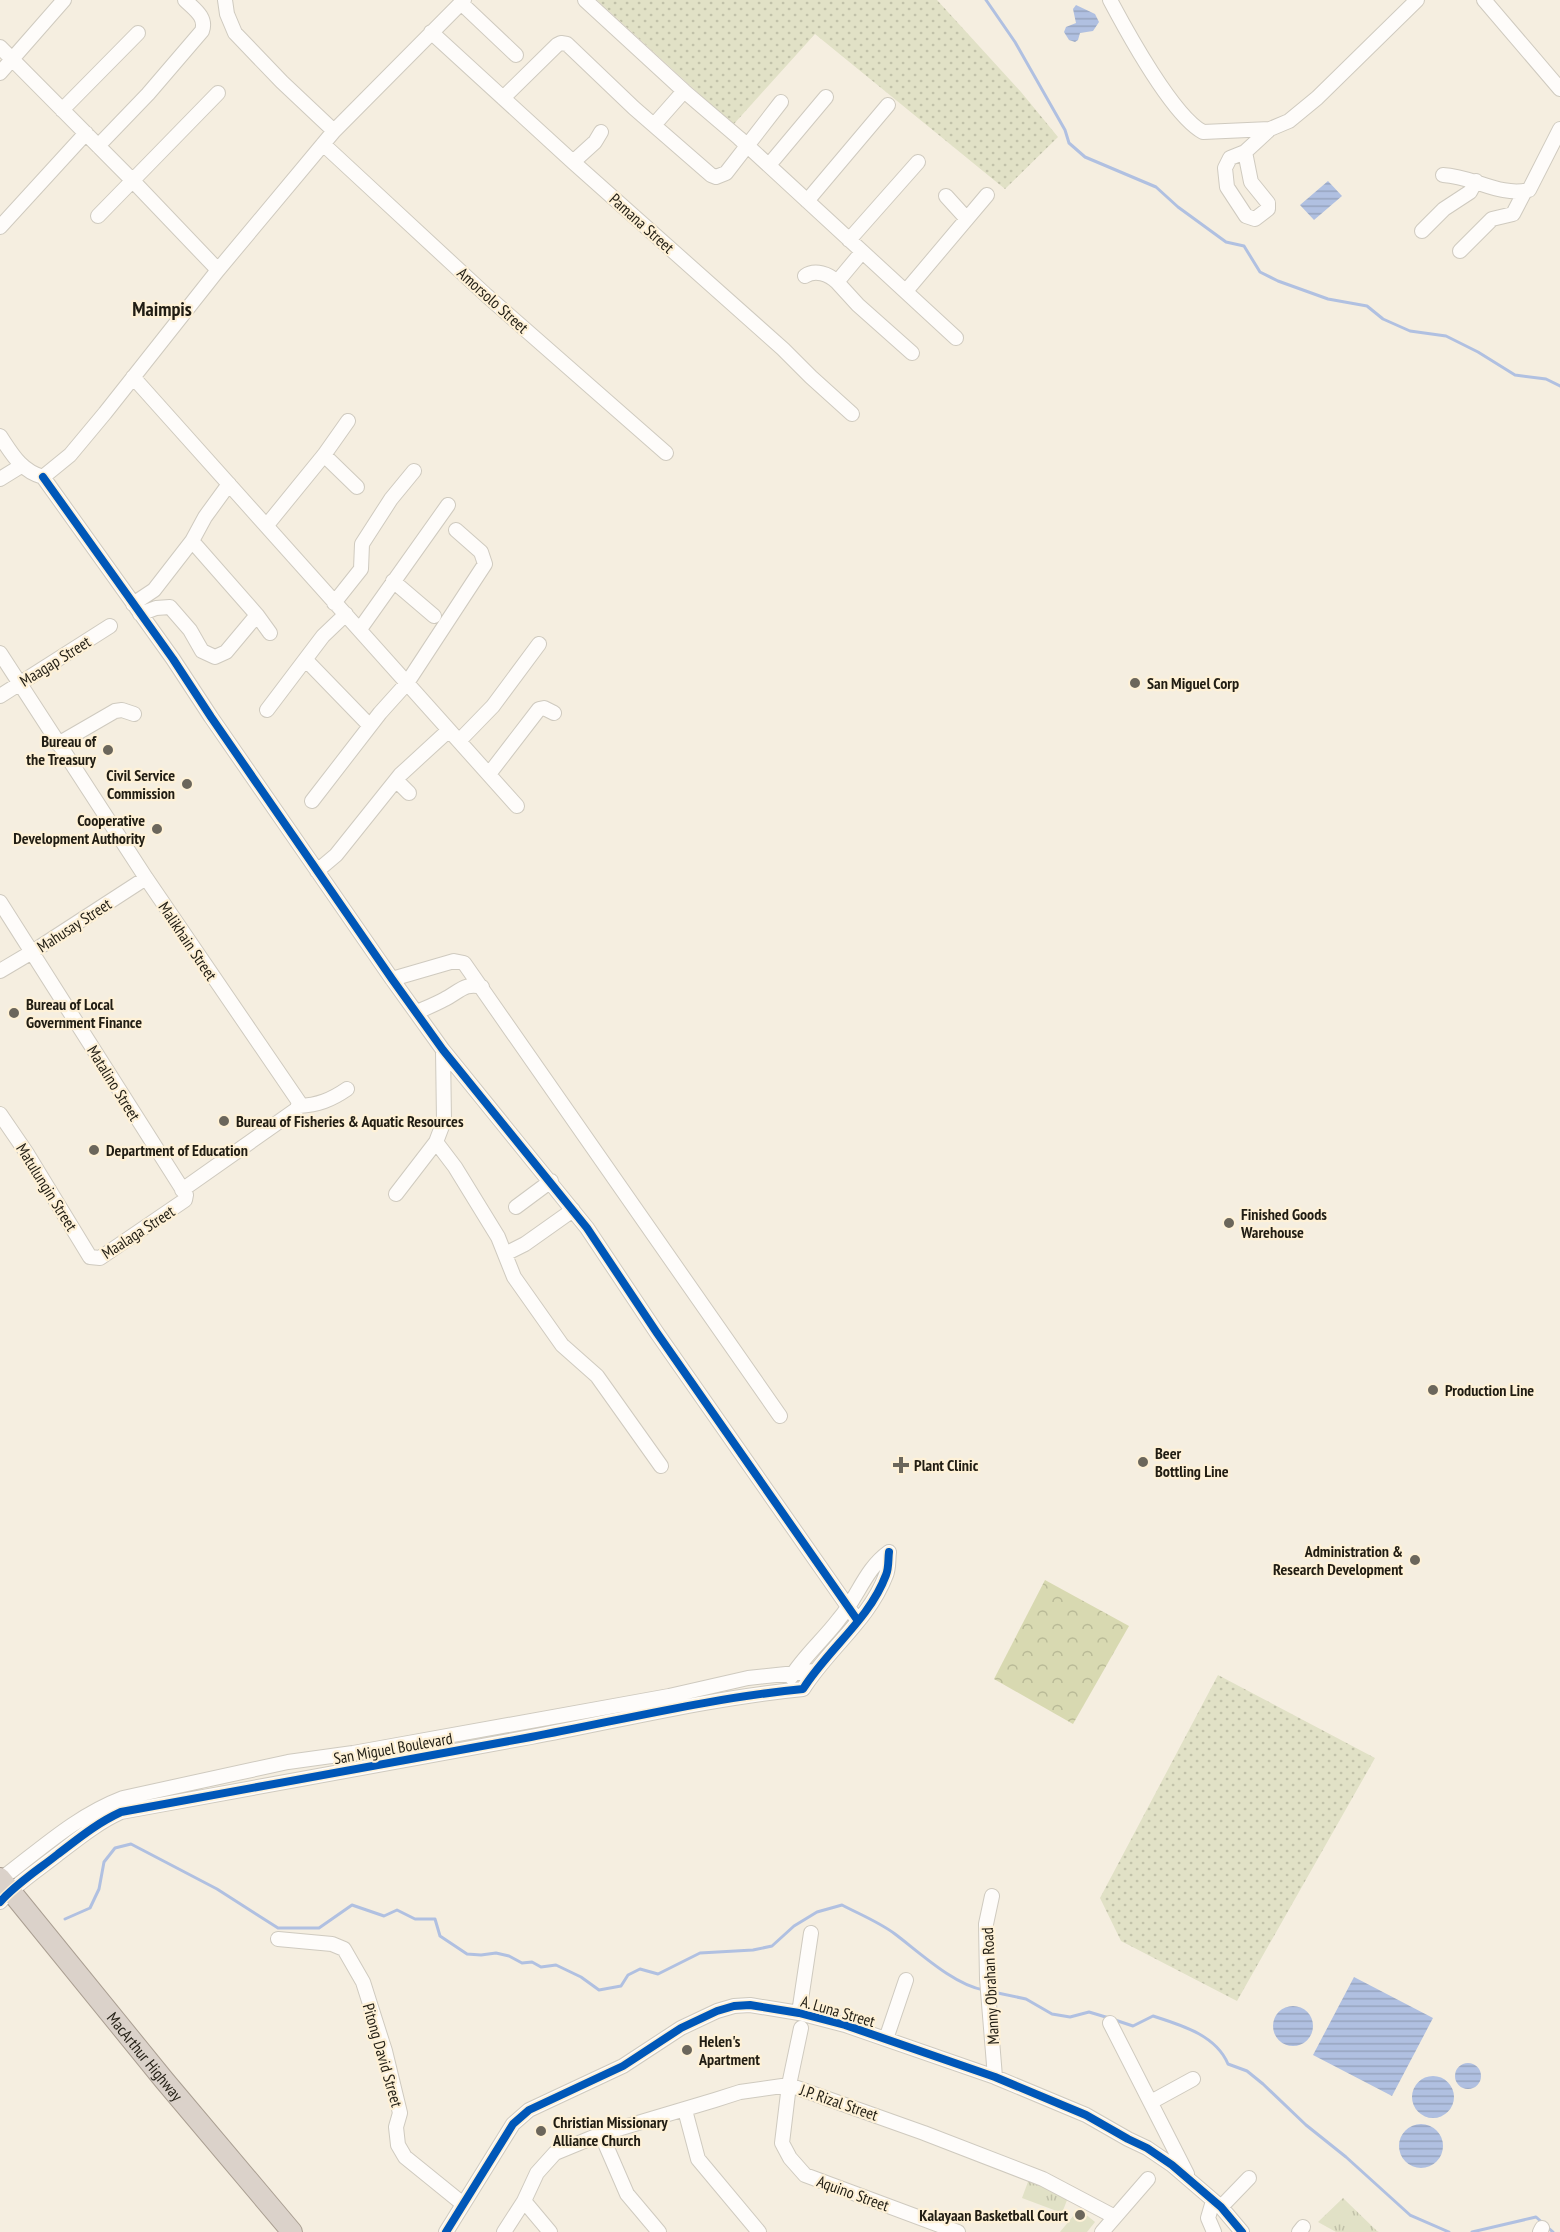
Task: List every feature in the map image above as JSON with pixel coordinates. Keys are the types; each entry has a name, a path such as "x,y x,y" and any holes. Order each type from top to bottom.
{"highway":[{"name":"MacArthur Highway","path":"3,1887 292,2232"}],"street":[{"path":"0,73 64,0"},
{"path":"98,146 148,94 202,30 204,24 201,16 185,0"},
{"path":"225,0 235,33 334,131"},
{"path":"585,0 769,165 956,338"},
{"path":"1110,0 1124,27 1166,93 1193,126 1203,132 1270,129"},
{"path":"1245,152 1251,182 1268,202 1268,209 1255,219 1246,216 1227,187 1224,168 1230,158 1245,152 1270,129 1289,121 1302,111 1417,0"},
{"path":"1484,0 1560,89"},
{"path":"43,477 70,455 218,270 334,131 463,2 516,54"},
{"name":"Pamana Street","path":"431,32 852,414"},
{"path":"62,110 138,33"},
{"path":"503,98 557,45 561,42 567,44 654,125 716,177 726,173 781,102"},
{"path":"0,47 218,270"},
{"path":"654,125 684,91"},
{"path":"98,216 218,93"},
{"path":"769,165 826,97"},
{"path":"807,201 888,105"},
{"path":"1460,251 1492,219 1513,214 1526,191 1532,187 1560,129"},
{"path":"573,162 587,151 601,132"},
{"path":"0,227 86,134"},
{"name":"Amorsolo Street","path":"323,144 486,295 666,453"},
{"path":"849,240 918,162"},
{"path":"1443,175 1476,181 1502,191 1526,191"},
{"path":"1422,231 1444,208 1470,192 1476,181"},
{"path":"906,291 987,195"},
{"path":"946,196 966,218"},
{"path":"837,282 862,252"},
{"path":"805,276 816,272 832,278 858,305 912,353"},
{"path":"133,377 517,806"},
{"path":"267,525 324,455 348,421"},
{"path":"0,436 21,465 33,474 43,477 137,609 392,979 443,1050 573,1210 858,1621"},
{"path":"324,455 357,487"},
{"path":"0,479 21,465"},
{"path":"334,603 361,569 362,544 391,499 414,471"},
{"path":"137,609 192,541 205,517 230,484"},
{"path":"360,629 448,505"},
{"path":"312,801 407,682 485,564 481,552 456,530"},
{"path":"192,541 270,633"},
{"path":"393,581 434,616"},
{"path":"137,609 170,607 190,630 202,651 215,657 226,652 257,615"},
{"path":"267,710 282,687 323,636 346,614"},
{"name":"Maagap Street","path":"0,696 110,626"},
{"path":"459,741 493,706 539,644"},
{"name":"Malikhain Street","path":"0,653 146,878 299,1102 299,1106"},
{"path":"306,660 370,726"},
{"path":"489,774 539,709 544,708 554,713"},
{"path":"58,744 115,711 122,710 134,714"},
{"path":"317,871 342,848 396,780 448,730"},
{"path":"396,780 409,793"},
{"name":"Mahusay Street","path":"0,971 146,878"},
{"name":"Matalino Street","path":"0,902 182,1197"},
{"path":"392,979 454,961 464,963 780,1416"},
{"path":"417,1012 444,1000 462,988 482,987"},
{"path":"396,1194 436,1142 444,1122 443,1050"},
{"path":"182,1197 299,1106 331,1100 347,1089"},
{"name":"Matulungin Street","path":"0,1114 90,1257 94,1258"},
{"path":"436,1142 455,1167 498,1237 514,1277 562,1345 597,1376 661,1466"},
{"path":"516,1207 551,1181"},
{"name":"Maalaga Street","path":"94,1258 100,1258 182,1197"},
{"path":"505,1254 525,1244 573,1210"},
{"path":"783,1691 848,1606 875,1562 889,1552 887,1574 869,1609 814,1671"},
{"name":"San Miguel Boulevard","path":"3,1887 63,1829 106,1804 139,1794 288,1762 353,1753 669,1696 748,1678 814,1671"},
{"name":"San Miguel Boulevard","path":"3,1887 102,1820 121,1812 577,1729 672,1708 803,1689 814,1671"},
{"path":"575,1712 577,1729"},
{"path":"288,1762 294,1780"},
{"path":"222,1778 227,1792"},
{"name":"Manny Obrahan Road","path":"992,1896 986,1924 987,1979 995,2077"},
{"path":"800,2013 811,1933"},
{"name":"Pitong David Street","path":"278,1939 332,1944 344,1949 363,1982 385,2051 400,2113 396,2127 398,2145 405,2157 463,2204"},
{"path":"886,2039 906,1980"},
{"name":"A. Luna Street","path":"446,2232 513,2124 529,2110 622,2066 681,2028 717,2011 734,2006 800,2013 845,2025 995,2077 1086,2115 1147,2148 1190,2180 1217,2204 1242,2232"},
{"path":"1110,2024 1190,2180"},
{"name":"Aquino Street","path":"801,2028 789,2085 782,2143 789,2158 805,2175 958,2232"},
{"path":"1151,2102 1193,2079"},
{"name":"J.P. Rizal Street","path":"504,2232 524,2201 537,2173 555,2153 601,2134 740,2092 789,2085 924,2133 1043,2179 1115,2217"},
{"path":"685,2110 698,2159 759,2232"},
{"path":"601,2134 627,2194 659,2232"},
{"path":"1214,2232 1208,2218 1217,2204 1249,2178"},
{"path":"1102,2232 1148,2179"},
{"path":"524,2201 550,2232"}],"green space":[{"path":"597,0 937,0 1021,92 1058,137 1005,189 815,34 733,125"},
{"path":"1045,1580 1129,1626 1073,1724 994,1679"},
{"path":"1218,1675 1375,1758 1237,2001 1121,1941 1100,1898"},
{"path":"1029,2179 1069,2195 1062,2213 1022,2198"},
{"path":"1343,2198 1379,2232 1336,2232 1318,2222"},
{"name":"Kalayaan Basketball Court","path":"1079,2209 1095,2222 1087,2232 1060,2232"}],"water":[{"path":"1076,5 1095,14 1099,22 1093,31 1080,33 1075,42 1069,40 1064,32 1066,27 1076,23 1073,9"},
{"path":"1328,181 1342,196 1314,220 1300,205"},
{"path":"1354,1977 1433,2018 1392,2096 1313,2055"},
{"path":"1293,2006 1307,2012 1313,2026 1307,2040 1293,2046 1279,2040 1273,2026 1279,2012"},
{"path":"1468,2063 1477,2067 1481,2076 1477,2085 1468,2089 1459,2085 1455,2076 1459,2067"},
{"path":"1433,2076 1441,2077 1448,2082 1453,2089 1453,2105 1448,2112 1441,2117 1433,2118 1425,2117 1418,2112 1413,2105 1412,2097 1413,2089 1418,2082 1425,2077"},
{"path":"1421,2124 1436,2131 1443,2146 1436,2161 1421,2168 1406,2161 1399,2146 1406,2131"}],"waterway":[{"path":"986,0 1015,42 1065,130 1069,143 1085,157 1156,187 1178,207 1226,242 1244,246 1260,272 1278,281 1328,299 1367,306 1383,319 1410,331 1446,336 1478,352 1515,375 1546,379 1560,386"},
{"path":"65,1919 90,1908 99,1889 104,1862 115,1848 131,1844 217,1889 278,1928 319,1928 352,1905 384,1916 397,1910 415,1919 435,1919 440,1936 467,1954 496,1953 509,1956 522,1963 532,1962 541,1967 556,1965 581,1977 599,1990 621,1986 628,1975 640,1969 658,1974 700,1953 753,1950 772,1946 794,1926 817,1912 842,1905 889,1930 949,1975 984,1990"},
{"path":"993,1992 1026,1999 1052,2014 1070,2017 1089,2012 1109,2018"},
{"path":"1115,2020 1133,2026 1153,2016 1186,2027 1206,2038 1222,2054 1228,2064 1247,2071 1263,2084 1306,2125 1346,2157 1410,2215 1449,2232"},
{"path":"1472,2232 1536,2217 1553,2232"}],"cycle path":[{"path":"43,477 173,659 443,1050 587,1228 657,1333 858,1621"},
{"path":"0,1902 81,1837 121,1812 480,1747 701,1704 803,1689 859,1620 879,1591 886,1575 889,1552"},
{"path":"446,2232 513,2124 529,2110 623,2066 681,2028 717,2011 734,2006 750,2005 799,2013 845,2025 995,2077 1086,2115 1147,2148 1172,2165 1221,2207 1242,2232"}],"place":[{"name":"San Miguel Corp","path":"1135,683"},
{"name":"Bureau of the Treasury","path":"108,750"},
{"name":"Civil Service Commission","path":"187,784"},
{"name":"Cooperative Development Authority","path":"157,829"},
{"name":"Bureau of Local Government Finance","path":"14,1013"},
{"name":"Bureau of Fisheries & Aquatic Resources","path":"224,1121"},
{"name":"Department of Education","path":"94,1150"},
{"name":"Finished Goods Warehouse","path":"1229,1223"},
{"name":"Production Line","path":"1433,1390"},
{"name":"Beer Bottling Line","path":"1143,1462"},
{"name":"Plant Clinic","path":"901,1465"},
{"name":"Administration & Research Development","path":"1415,1560"},
{"name":"Helen's Apartment","path":"687,2050"},
{"name":"Christian Missionary Alliance Church","path":"541,2131"},
{"name":"Kalayaan Basketball Court","path":"1080,2215"}],"district":[{"name":"Maimpis","path":"162,309"}]}
